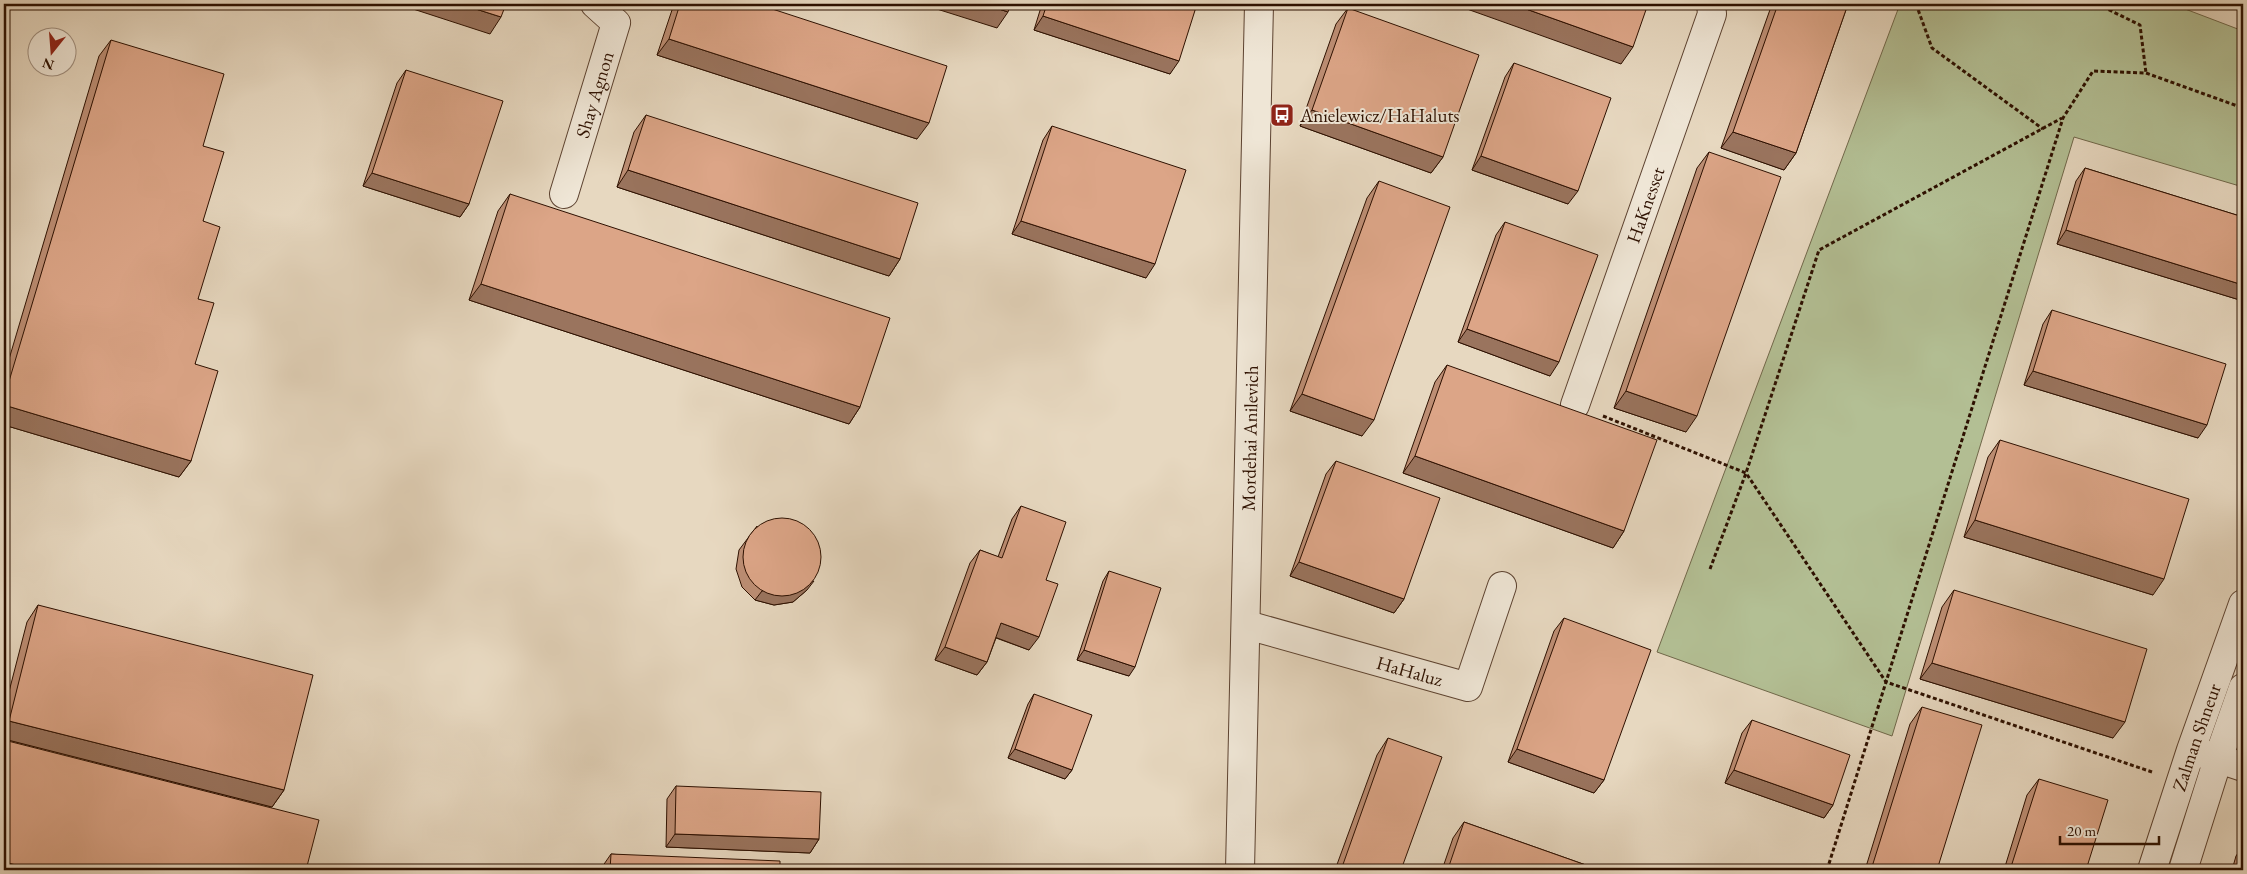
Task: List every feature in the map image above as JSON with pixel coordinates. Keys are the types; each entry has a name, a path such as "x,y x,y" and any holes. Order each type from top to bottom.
{"street":[{"name":"Shay Agnon","path":"564,194 616,23 595,4"},
{"name":"Mordehai Anilevich","path":"1240,870 1259,4"},
{"name":"HaKnesset","path":"1574,405 1712,14 1711,4"},
{"name":"HaHaluz","path":"1246,625 1468,687 1502,586"},
{"name":"Zalman Shneur","path":"2152,870 2191,750 2243,604"},
{"name":"Zalman Shneur","path":"2183,870 2218,759 2243,688"},
{"path":"2191,750 2243,768"}],"path":[{"path":"1916,4 1932,48 2043,128"},
{"path":"2097,4 2140,25 2146,73"},
{"path":"1827,870 2063,118 2093,71 2146,73 2243,108"},
{"path":"1710,569 1746,473 1819,250 2063,118"},
{"path":"1574,405 1746,473 1886,682 2181,781"}],"green space":[{"path":"1900,4 2172,4 2243,31 2243,187 2074,137 1892,736 1657,652"}],"building":[{"path":"460,4 506,4 501,17"},
{"path":"680,4 757,4 947,66 929,123 669,39"},
{"path":"984,4 1011,4 1008,12"},
{"path":"1047,4 1197,4 1179,61 1043,16"},
{"path":"1512,4 1648,4 1633,47"},
{"path":"1778,4 1848,4 1796,153 1733,132"},
{"path":"1348,8 1479,55 1443,157 1312,110"},
{"path":"111,40 224,74 203,146 224,152 203,221 220,227 198,299 214,303 195,364 218,371 191,461 4,405 4,398"},
{"path":"1514,63 1611,98 1578,191 1481,156"},
{"path":"406,70 503,101 469,204 372,173"},
{"path":"646,115 918,203 900,259 628,170"},
{"path":"1052,126 1186,170 1155,264 1021,221"},
{"path":"1709,152 1781,177 1697,416 1626,391"},
{"path":"2085,168 2243,217 2243,285 2066,230"},
{"path":"1379,181 1450,207 1374,420 1302,394"},
{"path":"510,194 890,318 860,407 481,284"},
{"path":"1505,222 1598,255 1559,362 1467,329"},
{"path":"2052,310 2226,364 2207,425 2033,371"},
{"path":"1447,365 1657,440 1624,531 1415,456"},
{"path":"2000,440 2189,499 2164,579 1975,520"},
{"path":"1336,461 1440,498 1404,599 1299,562"},
{"path":"1021,506 1066,522 1046,580 1058,584 1039,637 1001,623 987,662 945,647 980,550 1002,558"},
{"path":"782,518 797,521 810,529 818,542 821,557 818,572 810,585 797,593 782,596 767,593 754,585 746,572 743,557 746,542 754,529 767,521"},
{"path":"1109,571 1161,588 1135,667 1084,650"},
{"path":"1954,590 2147,649 2125,722 1932,663"},
{"path":"38,605 313,675 284,790 9,721"},
{"path":"1564,618 1651,650 1604,780 1517,749"},
{"path":"1034,694 1092,715 1072,770 1015,749"},
{"path":"1922,707 1982,725 1937,870 1871,870"},
{"path":"1752,720 1850,755 1833,805 1734,770"},
{"path":"1388,738 1442,757 1401,870 1341,870"},
{"path":"4,740 319,820 306,870 36,870 4,862"},
{"path":"2039,779 2108,800 2086,870 2010,870"},
{"path":"676,786 821,792 819,839 675,834"},
{"path":"1464,822 1600,870 1459,870 1449,866"},
{"path":"2243,849 2243,870 2237,870"},
{"path":"611,854 780,861 780,870 610,870"},
{"path":"962,866 1075,870 962,870"}],"place":[{"name":"Anielewicz/HaHaluts","path":"1282,115"}]}
